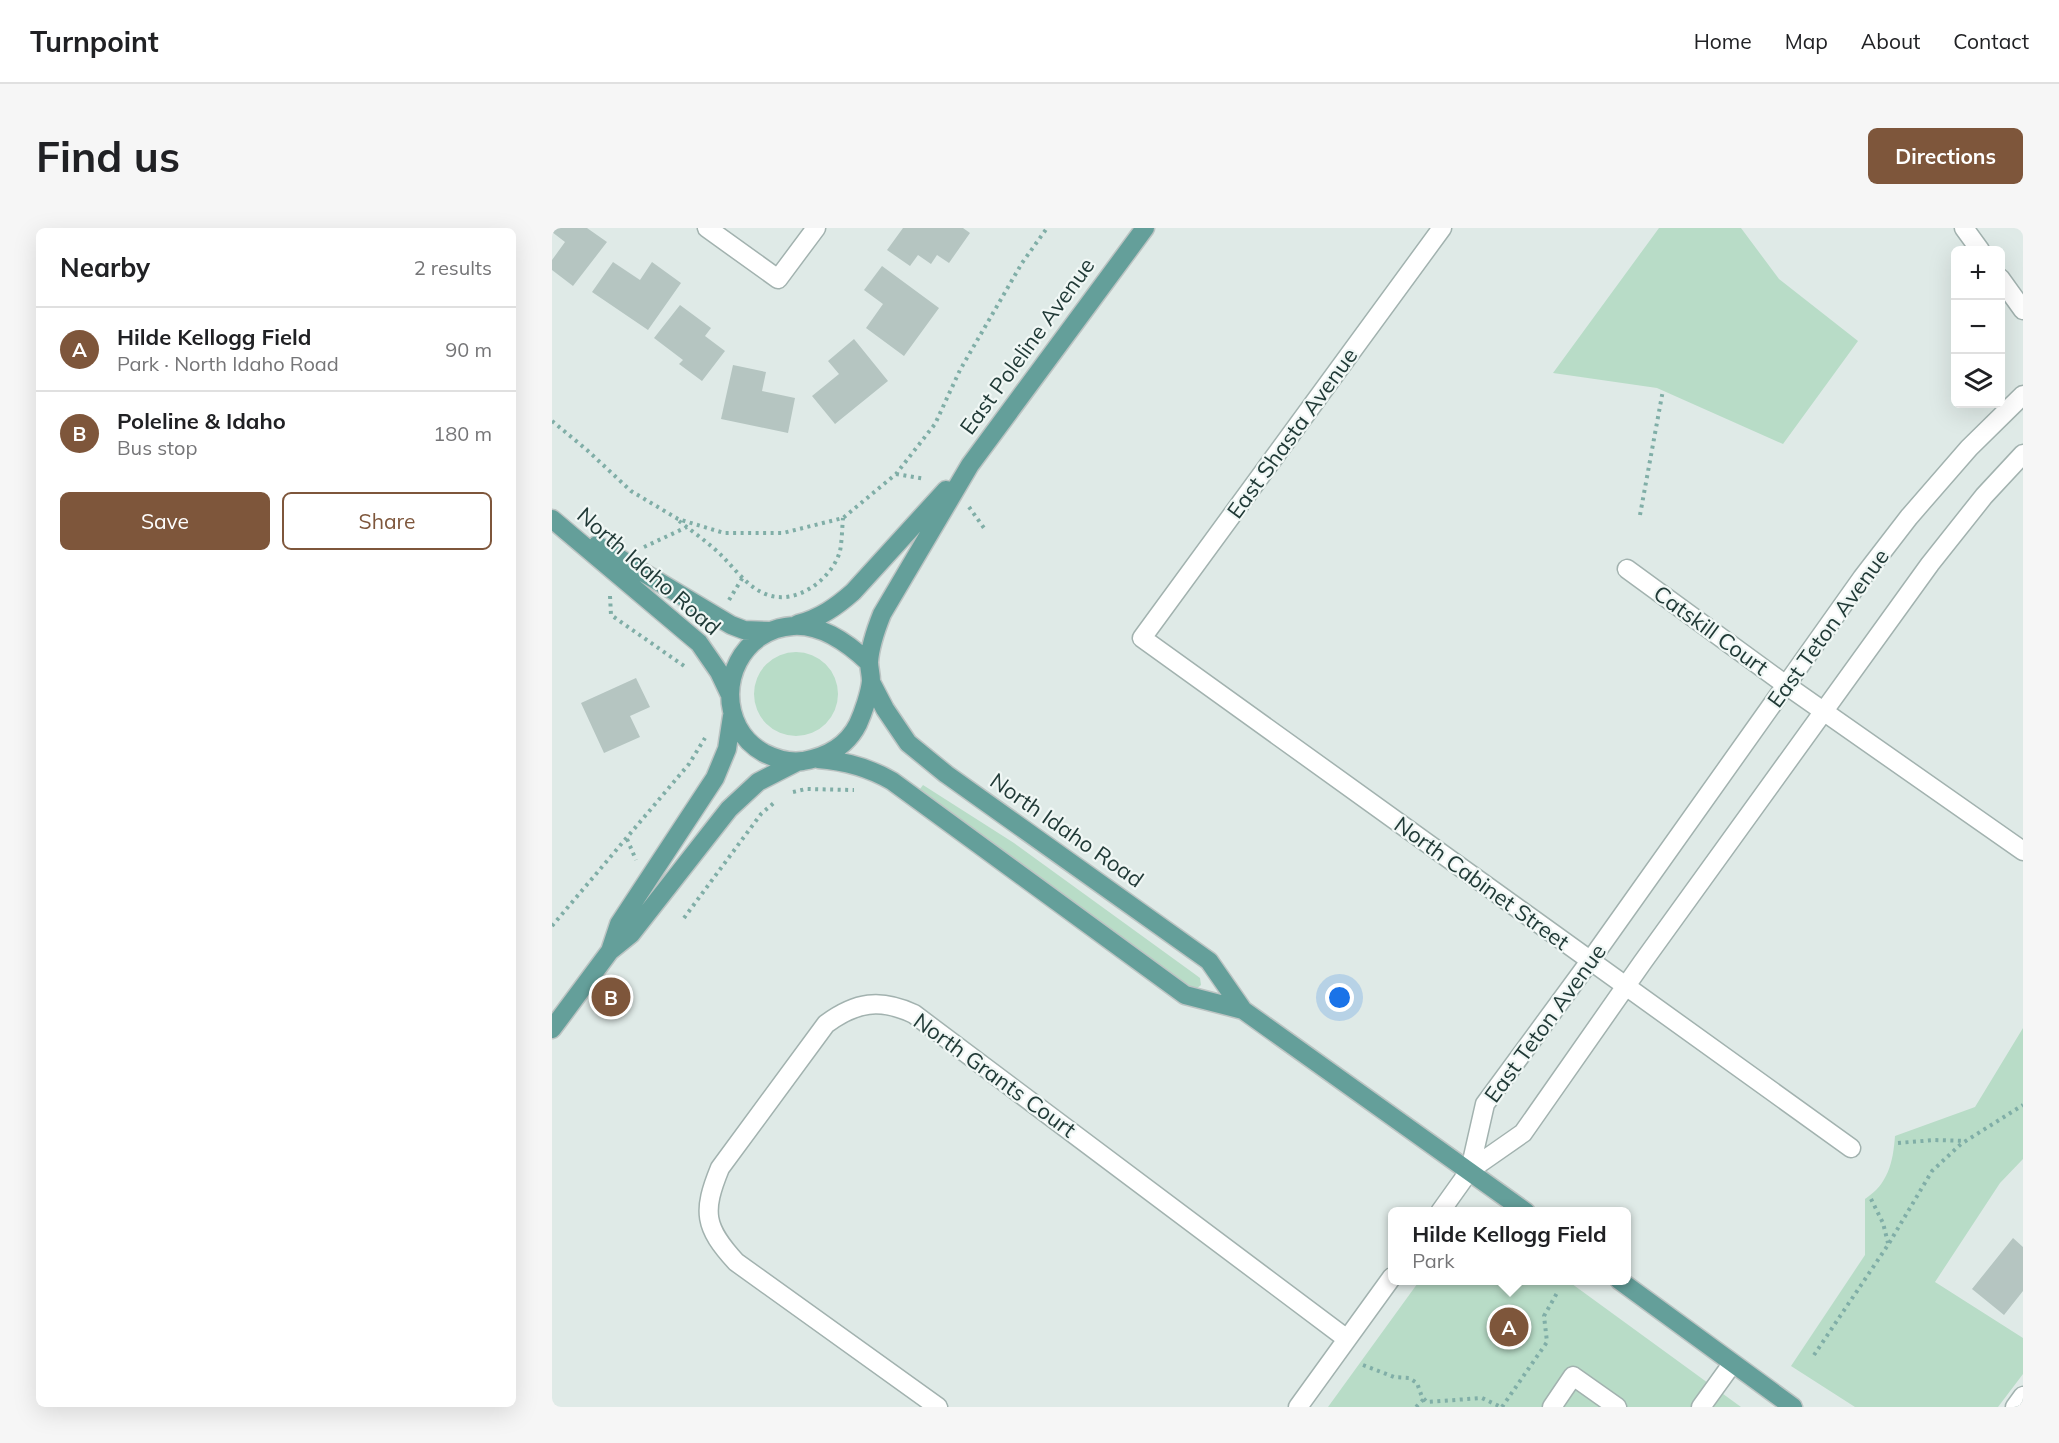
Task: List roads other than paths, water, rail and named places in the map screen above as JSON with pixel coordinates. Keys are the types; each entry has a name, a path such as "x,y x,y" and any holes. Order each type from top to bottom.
{"main road":[{"name":"East Poleline Avenue","path":"869,663 874,636 882,614 970,465 1145,228"},
{"name":"East Poleline Avenue","path":"793,626 824,615 853,592 970,465"},
{"name":"North Idaho Road","path":"552,519 731,625 750,631 771,631"},
{"name":"North Idaho Road","path":"552,519 699,643 719,672 729,693"},
{"path":"552,1029 609,951 619,924 715,778 727,749 732,716 729,693 732,674 741,656 754,641 771,631 793,626 814,628 834,637 852,648 869,663 871,681 857,725 834,751 818,759 797,762 776,759 757,749 742,735 732,716"},
{"name":"North Idaho Road","path":"871,681 885,709 908,743 946,774 1209,961 1243,1010 1519,1207"},
{"name":"North Idaho Road","path":"818,759 848,762 866,767 892,781 1185,995 1243,1010"},
{"path":"609,951 631,934 729,809 758,782 797,762"},
{"path":"1624,1285 1793,1407"}],"street":[{"path":"707,228 778,279 816,228"},
{"name":"East Shasta Avenue","path":"1142,638 1442,228"},
{"path":"1964,228 1977,246"},
{"path":"2005,284 2023,310"},
{"name":"East Teton Avenue","path":"1470,1170 1485,1104 1590,961 1862,578 1909,517 1969,447 2023,395"},
{"name":"East Teton Avenue","path":"1470,1170 1523,1133 1625,987 1930,564 1984,496 2023,454"},
{"name":"Catskill Court","path":"1628,569 1786,685 2023,851"},
{"name":"North Cabinet Street","path":"1142,638 1851,1148"},
{"name":"North Grants Court","path":"938,1407 736,1262 719,1243 712,1231 708,1207 710,1194 720,1168 826,1024 843,1012 874,1003 897,1005 914,1014 1347,1339"},
{"path":"1444,1207 1470,1170"},
{"path":"1298,1407 1388,1283"},
{"path":"1701,1407 1732,1364"},
{"path":"1551,1407 1573,1377 1617,1407"},
{"path":"2015,1407 2023,1396"}],"place":[{"name":"Poleline & Idaho","path":"611,997"},
{"name":"Hilde Kellogg Field","path":"1509,1327"}]}
